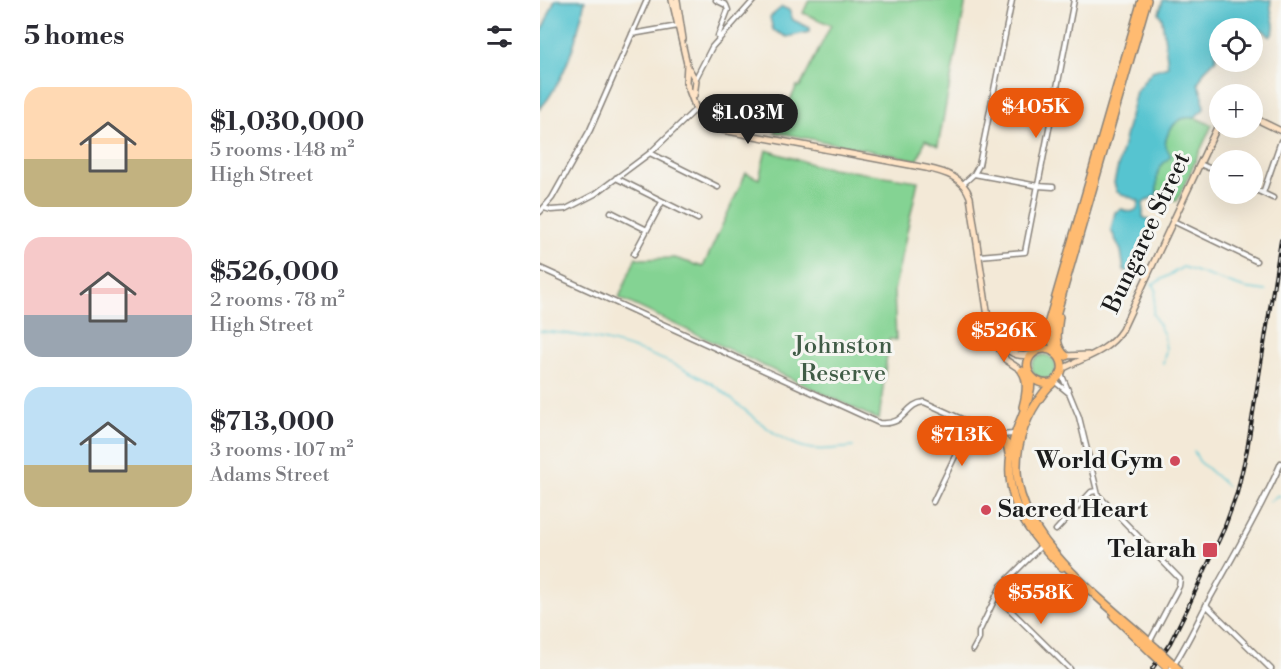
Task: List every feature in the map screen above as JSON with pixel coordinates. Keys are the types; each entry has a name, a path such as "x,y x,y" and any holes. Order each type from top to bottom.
{"highway":[{"path":"1010,466 1016,434 1030,398 1030,376 1027,367 1049,321 1142,0"},
{"path":"1043,544 1023,505 1019,491 1017,467 1020,441 1034,406 1061,371 1061,361 1056,354 1051,337 1052,329 1147,0"},
{"path":"1063,291 1057,336 1059,348 1066,356"},
{"path":"1034,353 1043,349 1056,354"},
{"path":"1019,424 1026,382 1022,371"},
{"path":"1030,376 1041,383 1052,382"},
{"path":"997,435 1009,446 1012,486 1017,506 1028,529 1171,666"}],"main road":[{"path":"672,0 692,81 696,109 704,120 716,128 926,168 953,176 963,184 970,197 995,342 1001,354 1030,376"},
{"path":"677,0 679,26"},
{"path":"1263,122 1281,131"},
{"name":"Bungaree Street","path":"1061,371 1114,342 1126,324 1212,138"},
{"path":"992,330 1014,355 1026,356 1034,353"},
{"path":"1056,354 1077,357 1097,353"}],"street":[{"path":"542,210 552,198 590,130 647,0"},
{"path":"716,0 726,5 729,10 718,36 719,40"},
{"path":"692,81 712,47 754,0"},
{"path":"963,184 974,174 979,165 1012,0"},
{"path":"979,256 1025,252 1074,0"},
{"path":"632,34 679,26"},
{"path":"542,210 566,209 595,194 650,153 696,109"},
{"path":"1273,198 1263,193 1281,141"},
{"path":"650,153 718,187"},
{"path":"1200,164 1209,168"},
{"path":"974,174 1053,187"},
{"path":"616,178 698,219"},
{"path":"634,254 662,202"},
{"path":"610,212 646,230"},
{"path":"1173,221 1256,261"},
{"path":"540,268 879,423 898,421 913,405 924,402 997,435 1016,434"},
{"path":"1061,371 1079,417 1096,491 1100,498 1180,579 1179,586 1148,644"},
{"path":"1052,382 1070,393"},
{"path":"933,502 970,423"},
{"path":"1171,666 1184,649 1206,604 1259,510 1281,463"},
{"path":"1056,530 1091,492 1096,491"},
{"path":"973,650 1001,586 1043,544"},
{"path":"996,596 1070,669"},
{"path":"1206,604 1271,669"}],"green space":[{"path":"809,0 966,0 938,146 925,140 918,160 775,132 797,86 800,87 831,25 803,13"},
{"path":"1191,116 1209,124 1209,132 1177,201 1157,193 1156,179 1167,133 1179,119"},
{"name":"Johnston Reserve","path":"766,150 818,166 918,181 894,291 896,340 889,339 879,420 619,298 636,257 640,259 675,258 703,267 746,173 759,179"},
{"path":"1044,355 1053,358 1056,367 1053,376 1044,379 1035,376 1032,367 1035,358"}],"water":[{"path":"555,0 585,0 564,72 540,109 540,35"},
{"path":"1163,0 1271,0 1274,28 1270,37 1263,30 1263,18 1209,18 1209,66 1198,83 1203,96 1204,109 1194,118 1178,121 1168,134 1165,145 1171,156 1158,171 1156,197 1143,203 1143,217 1149,220 1153,232 1139,276 1124,270 1121,251 1111,230 1115,212 1122,209 1133,211 1137,209 1139,201 1117,192 1114,183 1136,91 1152,71 1168,66 1162,19 1159,13"},
{"path":"782,7 789,10 793,20 810,28 809,32 787,37 773,30 770,17"}],"waterway":[{"path":"1154,284 1183,267 1244,288 1266,291"},
{"path":"1152,283 1156,289 1153,314 1164,335 1166,350 1163,363"},
{"path":"540,331 605,341 665,360 713,384 767,428 803,447 822,449 853,447"},
{"path":"1194,451 1199,461 1227,486"},
{"path":"1269,502 1278,495 1281,497"}],"railway":[{"path":"1152,669 1170,643 1188,607 1224,529 1237,493 1247,450 1281,240"}],"place":[{"name":"World Gym","path":"1175,461"},
{"name":"Sacred Heart","path":"986,510"},
{"name":"Telarah","path":"1210,550"}]}
